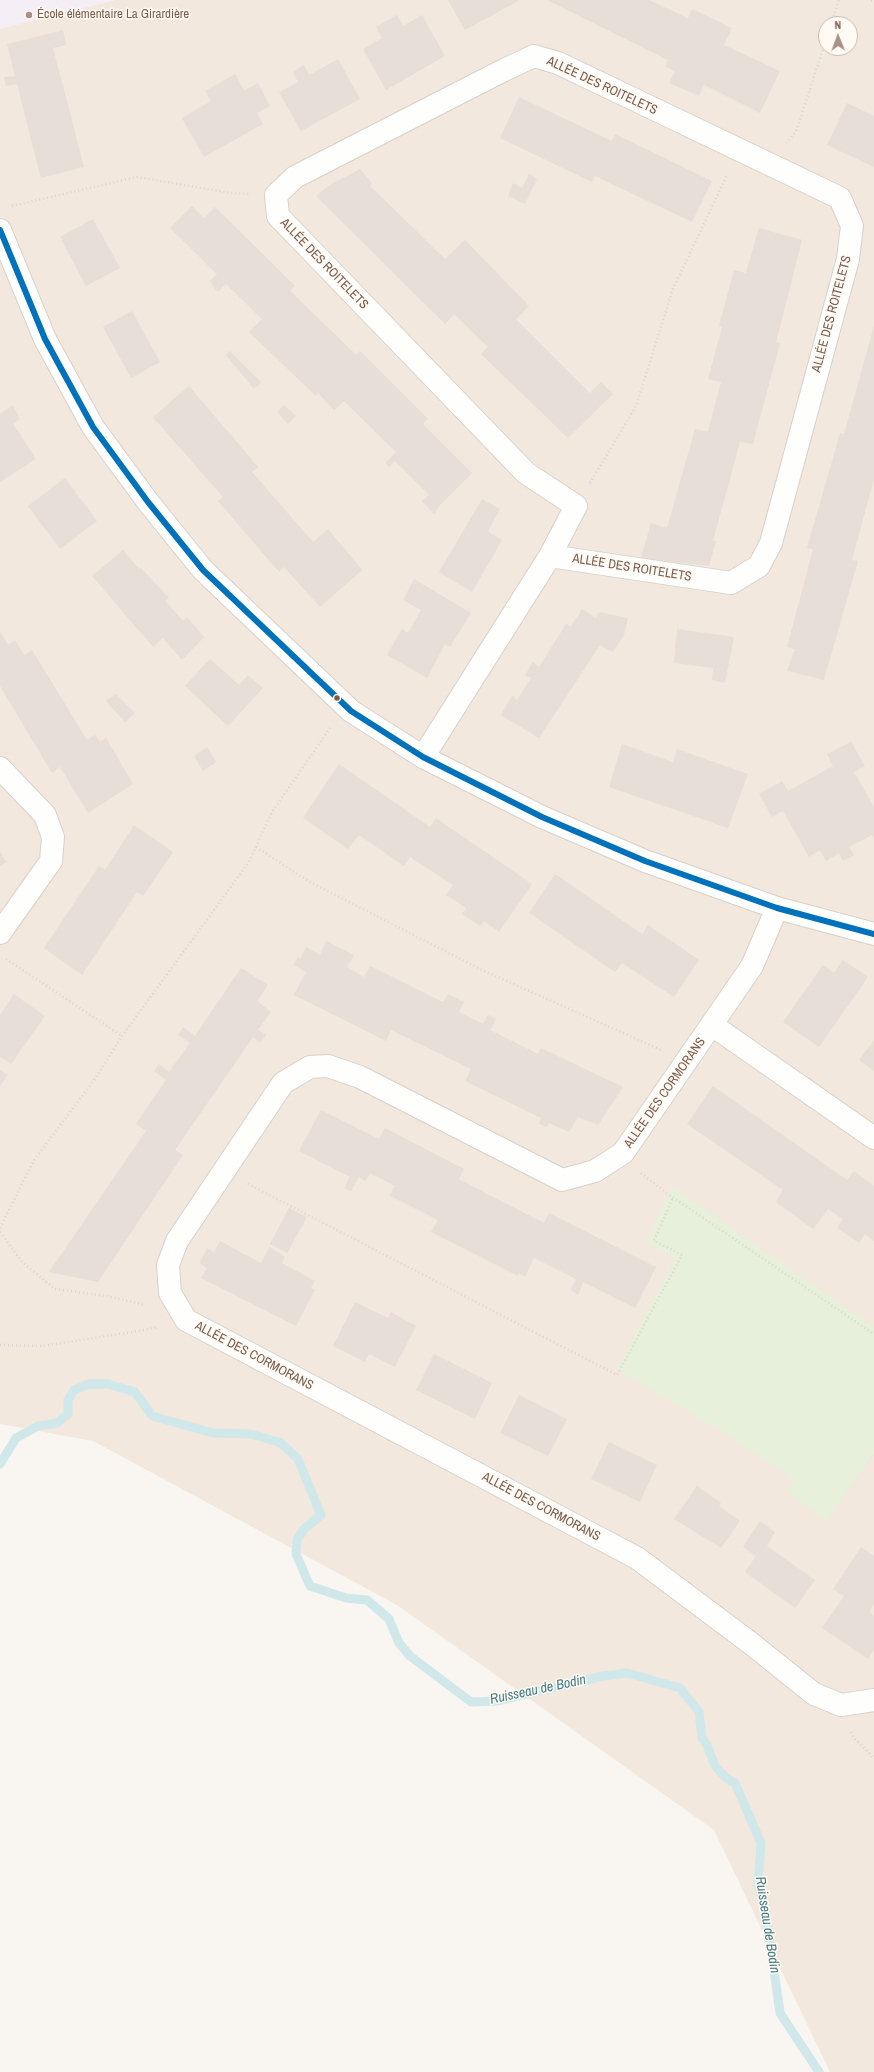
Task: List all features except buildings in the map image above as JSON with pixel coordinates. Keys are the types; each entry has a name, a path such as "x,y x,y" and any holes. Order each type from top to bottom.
{"street":[{"name":"ALLÉE DES ROITELETS","path":"423,757 550,556 576,506 526,473 278,216 276,195 295,177 534,56 558,63 738,151 840,198 852,226 848,258 771,543 758,566 731,583 550,556"},
{"path":"0,230 45,339 93,427 148,502 203,570 346,706 423,757 564,826 645,861 777,908 874,934"},
{"path":"0,768 45,815 53,837 51,861 0,933"},
{"name":"ALLÉE DES CORMORANS","path":"777,908 752,966 687,1062 623,1153 619,1156 595,1171 562,1180 360,1077 328,1066 310,1067 283,1083 177,1241 168,1265 170,1294 186,1320 637,1558 753,1645 814,1694 841,1705"},
{"name":"ALLÉE DES CORMORANS","path":"712,1025 874,1138"},
{"path":"841,1705 874,1700"}],"path":[{"path":"834,16 839,0"},
{"path":"767,164 796,132 821,56"},
{"path":"576,506 636,406 673,289 738,151"},
{"path":"7,208 137,177 231,193 276,195"},
{"path":"0,1228 34,1160 95,1079 122,1036 249,862 272,812 346,706"},
{"path":"256,847 308,881 480,969 687,1062"},
{"path":"0,955 122,1036"},
{"path":"619,1156 673,1197 874,1334"},
{"path":"225,1170 241,1180 617,1376 682,1255 654,1241 673,1197"},
{"path":"0,1232 22,1262 55,1289 106,1296 142,1304 170,1294"},
{"path":"0,1345 42,1346 140,1331 186,1320"},
{"path":"841,1705 854,1738 874,1758"}],"shaded area":[{"path":"0,0 874,0 874,2072 830,2072 714,1830 397,1605 93,1441 0,1424"},
{"name":"École élémentaire La Girardière","path":"0,0 116,0 0,29"}],"green space":[{"path":"672,1187 874,1327 874,1453 826,1521 787,1491 794,1479 719,1430 616,1369 676,1258 645,1243"}],"waterway":[{"name":"Ruisseau de Bodin","path":"0,1464 16,1438 38,1426 57,1423 68,1414 68,1400 74,1390 89,1384 108,1384 135,1392 152,1416 213,1433 251,1434 281,1443 298,1459 321,1515 304,1529 297,1540 296,1554 310,1586 346,1598 367,1600 389,1619 399,1643 410,1656 471,1702 497,1701 603,1676 627,1673 680,1688 699,1712 702,1738 707,1745 715,1766 726,1778 735,1783 761,1843 758,1884 766,1914 780,2013 819,2072"}],"transit line":[{"path":"0,230 45,339 93,427 148,502 203,570 351,711 423,757 542,817 645,861 777,908 874,934"}],"place":[{"name":"École élémentaire La Girardière","path":"29,15"}]}
